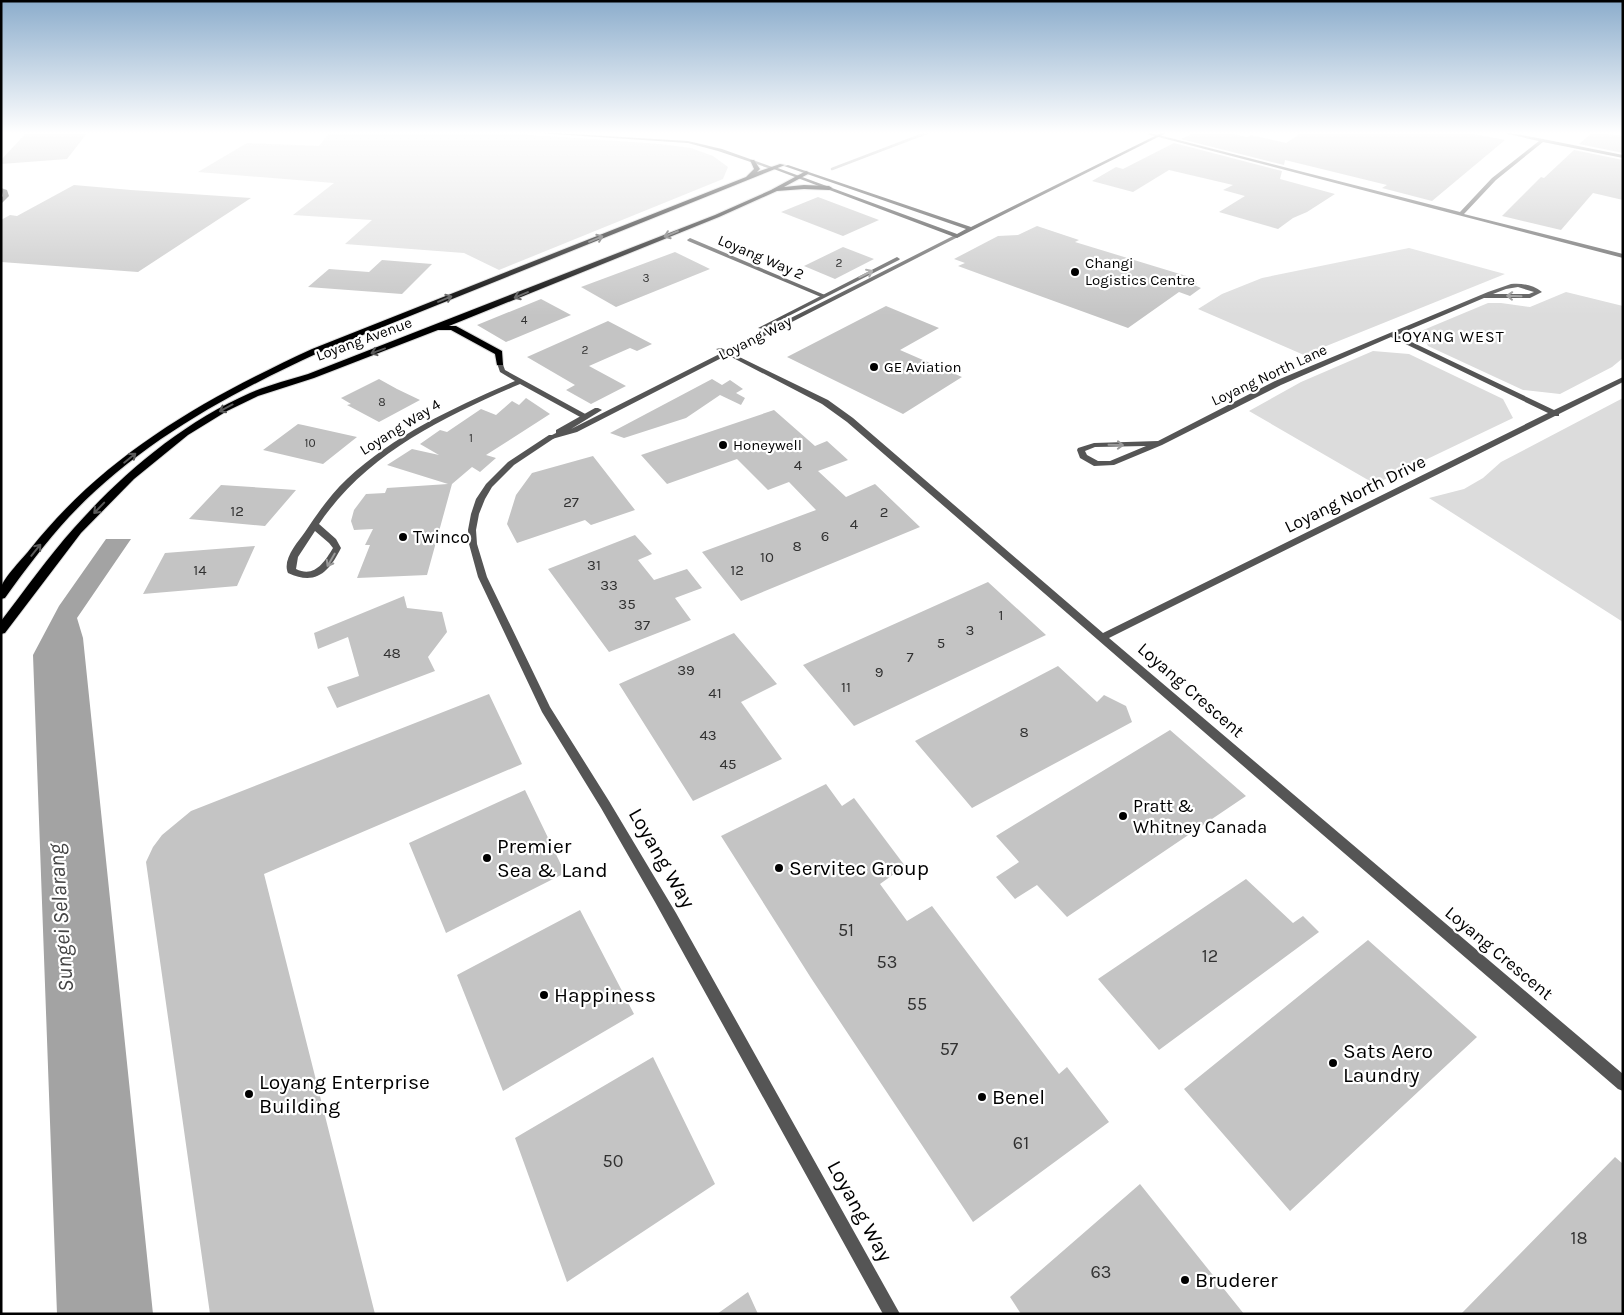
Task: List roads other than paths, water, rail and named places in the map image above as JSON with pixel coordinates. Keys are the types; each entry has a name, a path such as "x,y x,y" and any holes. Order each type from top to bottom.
{"main road":[{"name":"Loyang Avenue","path":"1,595 67,513 97,484 149,442 227,392 312,352 709,193"},
{"name":"Loyang Avenue","path":"1,630 77,531 130,477 185,433 224,409 254,394 311,376 436,329 717,216 768,193"},
{"path":"843,193 957,236"},
{"path":"866,193 971,229"},
{"name":"Loyang Way","path":"950,233 1032,193"},
{"name":"Loyang Way","path":"957,236 1039,193"},
{"path":"436,329 453,328 499,353 500,363"}],"street":[{"path":"1382,193 1623,256"},
{"path":"1461,214 1480,193"},
{"name":"Loyang Way","path":"892,1314 707,981 613,817 545,707 526,665 497,611 478,564 472,532 479,501 488,486 504,468 568,425 950,233"},
{"name":"Loyang Way","path":"552,437 580,427 957,236"},
{"name":"Loyang Way 2","path":"690,240 823,296"},
{"name":"Loyang North Lane","path":"1159,443 1094,444 1081,450 1083,456 1097,464 1111,464 1159,443 1278,383 1483,296 1510,285 1519,285 1539,292 1530,296 1483,296"},
{"path":"823,296 836,297"},
{"path":"1392,335 1556,414"},
{"name":"Loyang Crescent","path":"719,349 825,402 850,420 1623,1084"},
{"path":"500,363 502,371 585,416 602,416"},
{"name":"Loyang North Drive","path":"1102,638 1556,414 1623,379"},
{"name":"Loyang Way 4","path":"314,524 318,531 333,541 338,548 330,564 322,571 311,574 296,574 291,571 292,562 314,524 327,505 351,479 381,453 424,425 521,381"},
{"path":"580,427 586,420 585,416"}],"water":[{"name":"Sungei Selarang","path":"106,539 131,539 77,618 83,638 153,1314 57,1314 33,655 59,606"}],"place":[{"name":"Changi Logistics Centre","path":"1075,272"},
{"name":"GE Aviation","path":"874,367"},
{"name":"Honeywell","path":"723,445"},
{"name":"Twinco","path":"403,537"},
{"name":"Pratt & Whitney Canada","path":"1123,816"},
{"name":"Premier Sea & Land","path":"487,858"},
{"name":"Servitec Group","path":"779,868"},
{"name":"Happiness","path":"544,995"},
{"name":"Sats Aero Laundry","path":"1333,1063"},
{"name":"Loyang Enterprise Building","path":"249,1094"},
{"name":"Benel","path":"982,1097"},
{"name":"Bruderer","path":"1185,1280"}],"district":[{"name":"LOYANG WEST","path":"1449,336"}]}
